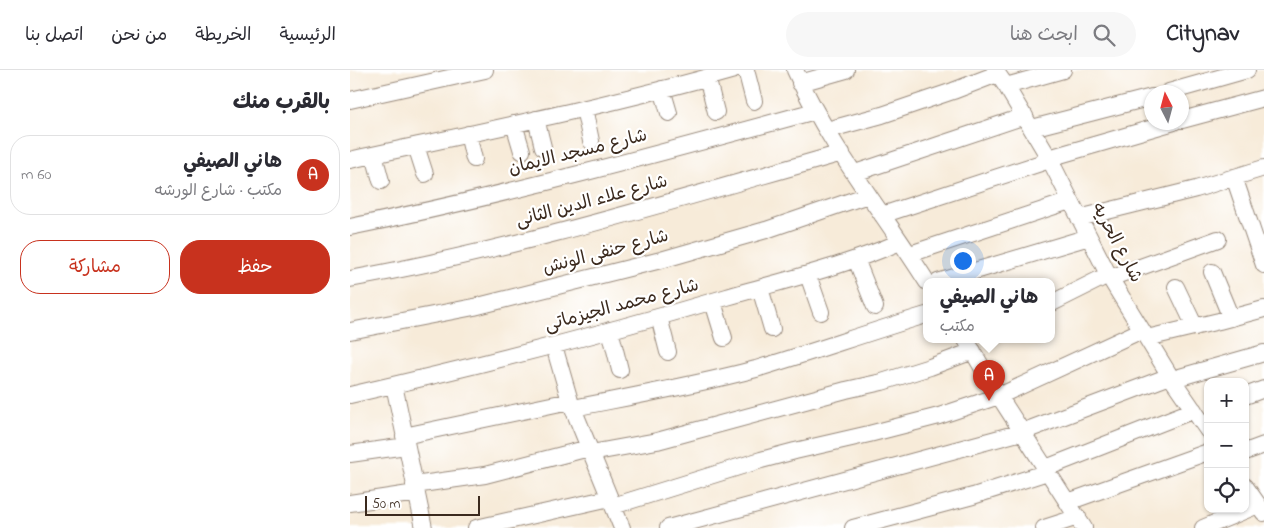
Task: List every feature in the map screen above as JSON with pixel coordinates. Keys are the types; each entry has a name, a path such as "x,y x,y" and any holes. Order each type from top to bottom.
{"street":[{"path":"350,100 485,70"},
{"path":"350,160 584,108 734,70"},
{"path":"746,70 754,101"},
{"path":"846,70 797,76 815,111 868,195 924,278"},
{"path":"827,130 882,115 999,76 1063,70"},
{"path":"1189,86 1247,70"},
{"name":"شارع الحريه","path":"999,76 1050,159 1109,276 1172,377 1199,411 1204,423"},
{"path":"707,78 716,112"},
{"path":"662,89 669,113"},
{"path":"1189,118 1264,98"},
{"path":"855,173 1028,122 1144,99"},
{"path":"584,108 591,141"},
{"name":"شارع مسجد الايمان","path":"350,227 427,212 624,163 815,111"},
{"path":"536,119 543,147"},
{"path":"514,124 522,151"},
{"path":"882,215 1050,159 1147,130"},
{"path":"468,134 474,159"},
{"path":"416,146 425,174"},
{"name":"شارع علاء الدين الثانى","path":"350,279 400,270 548,236 842,153"},
{"path":"374,155 381,181"},
{"path":"1080,218 1196,189 1264,168"},
{"path":"1234,177 1264,265"},
{"name":"شارع حنفى الونش","path":"350,331 474,308 661,260 766,230 868,195"},
{"name":"شارع محمد الجيزماتى","path":"350,395 554,346 1070,200"},
{"path":"951,278 1089,237"},
{"path":"1055,302 1109,276 1218,239"},
{"path":"856,259 875,307"},
{"path":"1212,272 1231,318"},
{"path":"808,275 821,312"},
{"path":"1176,287 1195,327"},
{"path":"760,288 772,329"},
{"path":"714,302 724,338"},
{"path":"476,528 611,502 795,451 939,416 999,396 1145,334 1195,327 1264,308"},
{"path":"350,454 572,405 681,386 754,369 923,316"},
{"path":"659,317 668,352"},
{"path":"610,330 620,370"},
{"path":"350,503 590,451 657,441 882,382 930,367 971,344 999,396 1081,522 1044,528"},
{"path":"554,346 572,405 622,528"},
{"path":"668,528 1022,432 1172,377 1264,353"},
{"path":"394,385 424,528"},
{"path":"1249,395 1264,389"},
{"path":"853,528 972,496 1047,470 1199,411"},
{"path":"1249,451 1264,446"},
{"path":"1068,502 1204,453"},
{"path":"1203,528 1260,504 1249,491"}],"place":[{"name":"هاني الصيفي","path":"989,401"}]}
